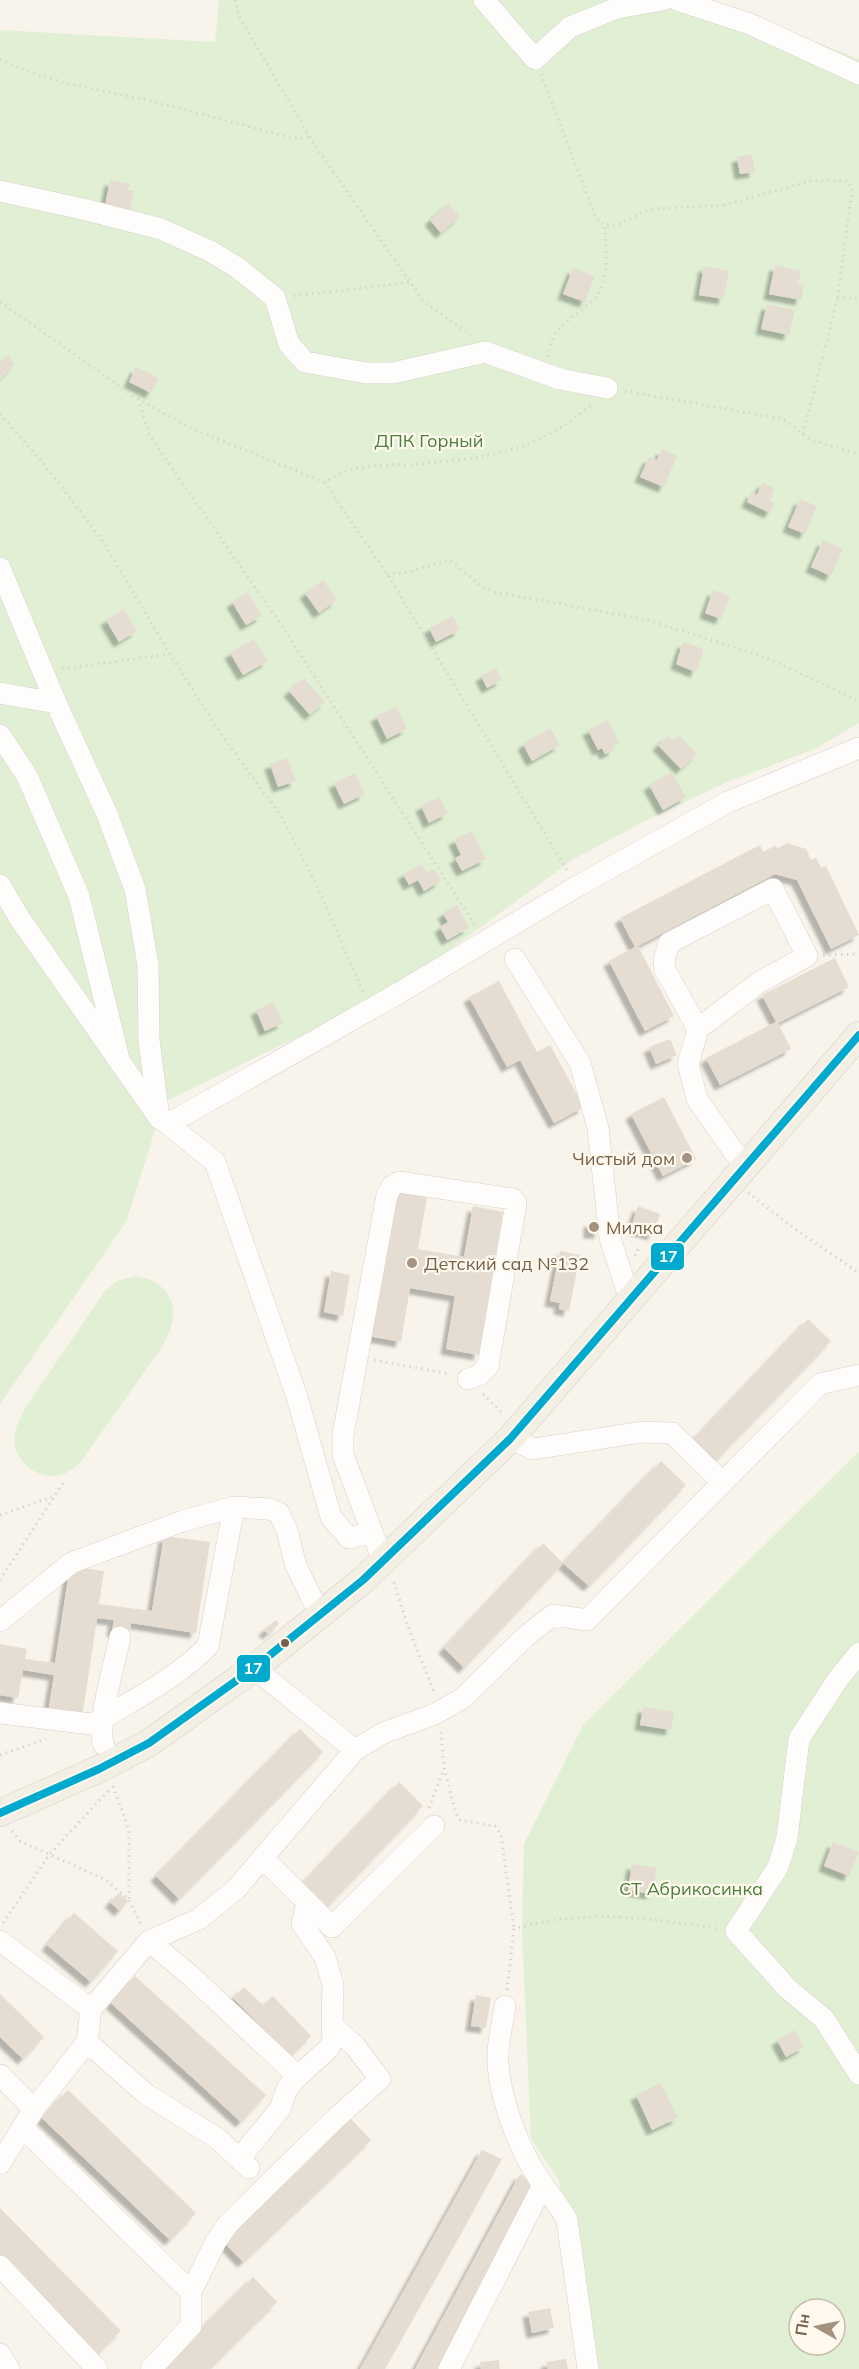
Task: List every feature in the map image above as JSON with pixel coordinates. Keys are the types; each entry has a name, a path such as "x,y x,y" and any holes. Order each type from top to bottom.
{"main road":[{"path":"5,1821 149,1743 254,1668 320,1615 387,1567 506,1426 630,1300 746,1177 859,1035"}],"street":[{"path":"484,0 535,59 570,27 617,8 663,0"},
{"path":"677,0 750,24 859,74"},
{"path":"0,191 161,229 210,251 238,268 275,298 289,344 305,362 366,373 393,373 485,352 560,379 607,388"},
{"path":"0,568 42,672 107,814 135,889 148,965 149,1040 163,1121"},
{"path":"0,693 56,703"},
{"path":"0,735 27,776 80,896 120,1064"},
{"path":"163,1121 370,1008 486,942 576,887 728,802 859,748"},
{"path":"0,885 20,919 120,1064 163,1121 215,1162 297,1397 331,1517 349,1538 371,1532"},
{"path":"698,1029 665,970 664,960 669,943 773,889 807,956 758,983 698,1029 688,1064 697,1100 734,1152 746,1177"},
{"path":"514,959 580,1063 598,1128 610,1238 630,1300"},
{"path":"387,1567 371,1532 343,1455 343,1435 387,1195 392,1186 399,1182 513,1198 516,1203 488,1366 479,1375 468,1379"},
{"path":"0,2164 34,2109 87,2042 91,2009 149,1941 199,1919 236,1889 355,1750 383,1733 442,1710 463,1698 525,1637 553,1615 587,1620 820,1384 859,1374"},
{"path":"506,1426 533,1449 642,1432 672,1433 722,1482"},
{"path":"0,1621 71,1563 183,1521 234,1507 269,1509 279,1513 287,1530 296,1566 320,1615"},
{"path":"0,1713 91,1724 184,1668 208,1646 234,1507"},
{"path":"104,1745 101,1742 102,1719 120,1637"},
{"path":"859,1653 838,1679 799,1739 787,1838 777,1867 736,1931 787,1988 824,2019 859,2074"},
{"path":"254,1668 355,1750"},
{"path":"263,1858 332,1927 434,1826"},
{"path":"87,2042 147,2095 217,2138 244,2164 280,2109 287,2089 328,2049 333,2040 333,1985 325,1957 302,1924 307,1902"},
{"path":"1,1939 91,2009"},
{"path":"149,1941 192,1977 290,2069"},
{"path":"505,2006 498,2054 504,2103 524,2150 543,2185 557,2201 567,2220 588,2369"},
{"path":"151,2369 191,2326 191,2292 216,2241 229,2223 335,2119 380,2079 355,2046 332,2025"},
{"path":"0,2074 34,2109"},
{"path":"22,2127 191,2292"},
{"path":"449,2369 543,2185"},
{"path":"0,2266 97,2369"},
{"path":"0,2354 9,2369"}],"path":[{"path":"235,0 238,15 310,138 424,302 481,342 485,352"},
{"path":"0,59 17,69 49,78 159,103 293,138 310,138"},
{"path":"535,59 596,218 604,225 615,226 649,209 726,205 810,181 849,181 852,189 837,297 803,434"},
{"path":"560,379 549,367 549,345 555,332 598,296 607,262 604,225"},
{"path":"275,298 411,282"},
{"path":"837,297 859,299"},
{"path":"0,302 138,399 193,429 324,482 387,574 576,887"},
{"path":"324,482 353,469 447,461 492,455 525,447 577,417 607,388 783,419 811,440 859,454"},
{"path":"138,399 149,435 282,626 486,942"},
{"path":"0,414 44,463 102,540 219,731 283,819 318,888 370,1008"},
{"path":"387,574 404,573 450,560 482,587 495,592 647,620 765,657 859,701"},
{"path":"42,672 170,654"},
{"path":"807,956 859,954"},
{"path":"746,1177 802,1234 859,1272"},
{"path":"357,1356 462,1376 468,1379 506,1426"},
{"path":"0,1580 65,1480"},
{"path":"0,1515 53,1496"},
{"path":"387,1567 408,1627 442,1710 444,1767 456,1814 460,1820 495,1826 501,1835 514,1929 505,2006"},
{"path":"434,1826 430,1821 429,1808 444,1767"},
{"path":"1,1939 50,1855 113,1785 129,1830 129,1900"},
{"path":"5,1821 20,1840 105,1880 129,1900 149,1941"},
{"path":"514,1929 538,1922 588,1915 658,1919 736,1931"}],"green space":[{"name":"ДПК Горный","path":"219,0 708,0 859,59 859,723 817,748 723,784 647,820 574,859 430,964 369,1003 164,1102 126,1222 0,1404 0,30 215,42"},
{"path":"135,1276 151,1280 162,1287 168,1295 172,1303 173,1320 167,1338 80,1463 64,1474 46,1476 38,1473 23,1462 15,1447 14,1438 20,1418 104,1292 117,1281"},
{"name":"СТ Абрикосинка","path":"859,1451 859,2369 593,2369 572,2285 559,2181 531,2139 522,1932 524,1844 583,1725"}],"building":[{"path":"752,154 755,172 740,174 737,157"},
{"path":"110,180 130,184 128,190 134,191 130,211 105,206"},
{"path":"448,203 460,216 441,233 430,220"},
{"path":"775,265 801,271 798,284 804,285 801,300 769,294"},
{"path":"704,266 729,271 724,299 699,295"},
{"path":"573,268 595,276 585,302 563,294"},
{"path":"767,304 795,310 789,335 761,329"},
{"path":"7,355 15,364 0,379 0,362"},
{"path":"136,367 159,378 151,393 129,382"},
{"path":"662,449 677,456 664,487 640,477 649,457 657,460"},
{"path":"763,482 775,489 770,501 775,503 770,513 747,502 752,492 757,495"},
{"path":"800,499 817,506 805,534 788,527"},
{"path":"823,540 843,549 831,576 811,567"},
{"path":"323,580 337,600 319,613 305,593"},
{"path":"713,590 730,596 721,619 705,613"},
{"path":"248,592 262,616 246,625 232,602"},
{"path":"124,609 137,631 119,642 106,620"},
{"path":"453,616 460,630 436,642 429,628"},
{"path":"254,639 268,661 243,675 230,653"},
{"path":"683,642 704,649 696,672 676,664"},
{"path":"496,668 502,680 487,688 481,676"},
{"path":"304,678 325,702 310,715 289,691"},
{"path":"397,707 407,729 387,739 376,716"},
{"path":"608,720 619,743 613,746 614,750 605,754 602,748 598,750 588,730"},
{"path":"550,728 560,745 532,761 523,744"},
{"path":"679,735 697,754 681,769 658,745 667,736 673,741"},
{"path":"287,758 296,781 278,787 270,764"},
{"path":"672,772 686,797 663,810 649,785"},
{"path":"355,773 365,794 344,804 334,783"},
{"path":"439,797 448,813 429,823 421,806"},
{"path":"472,831 486,859 462,871 455,858 461,855 454,840"},
{"path":"787,843 806,849 811,860 816,858 821,868 826,866 859,935 831,949 797,880 775,874 638,946 674,1016 645,1031 609,961 635,947 620,918 760,845 763,852 776,845 777,849"},
{"path":"422,864 427,873 434,869 441,881 424,891 418,880 409,885 403,874"},
{"path":"457,905 469,928 447,940 440,927 448,922 443,913"},
{"path":"835,958 849,987 778,1023 791,1049 720,1085 706,1058 776,1022 762,995"},
{"path":"499,981 537,1052 550,1045 584,1107 554,1123 520,1060 507,1067 469,997"},
{"path":"274,1002 283,1023 265,1031 256,1010"},
{"path":"670,1039 677,1055 656,1064 649,1047"},
{"path":"664,1097 696,1159 663,1176 631,1114"},
{"path":"394,1191 427,1197 418,1249 464,1257 473,1206 503,1212 479,1355 446,1349 455,1296 410,1288 401,1342 369,1336"},
{"path":"638,1206 660,1214 653,1235 631,1228"},
{"name":"Милка","path":"599,1221 600,1233 589,1233 589,1222"},
{"path":"560,1251 580,1255 569,1311 559,1309 560,1303 550,1301"},
{"path":"331,1271 350,1275 343,1316 324,1312"},
{"path":"808,1319 831,1341 716,1460 694,1439"},
{"path":"661,1461 686,1485 589,1586 563,1563"},
{"path":"164,1536 210,1542 196,1633 131,1623 130,1634 112,1631 114,1620 97,1618 82,1718 48,1713 54,1675 23,1670 18,1698 0,1695 0,1644 27,1649 25,1659 55,1663 70,1566 104,1571 99,1604 152,1611"},
{"path":"543,1543 563,1563 464,1668 444,1648"},
{"path":"276,1620 279,1624 268,1634 264,1630"},
{"path":"643,1707 674,1712 671,1730 640,1725"},
{"path":"300,1729 323,1752 179,1899 156,1876"},
{"path":"399,1782 423,1806 327,1907 302,1884"},
{"path":"833,1842 859,1852 849,1876 824,1866"},
{"path":"632,1864 657,1868 652,1894 628,1890"},
{"path":"119,1893 128,1901 120,1911 110,1902"},
{"path":"74,1913 118,1951 91,1982 47,1945"},
{"path":"135,1976 266,2095 241,2122 111,2003"},
{"path":"244,1987 263,2005 273,1996 311,2036 290,2056 233,1998"},
{"path":"0,1994 44,2037 23,2059 0,2037"},
{"path":"476,1995 491,1998 486,2028 471,2026"},
{"path":"795,2030 804,2047 786,2057 777,2040"},
{"path":"661,2083 678,2118 652,2130 636,2095"},
{"path":"68,2090 196,2213 170,2240 42,2118"},
{"path":"349,2117 371,2140 243,2262 221,2239"},
{"path":"482,2150 502,2159 453,2248 385,2369 360,2369"},
{"path":"520,2174 536,2184 440,2369 415,2369"},
{"path":"0,2208 121,2331 97,2354 0,2255"},
{"path":"253,2277 277,2302 209,2369 160,2369"},
{"path":"550,2308 554,2328 532,2333 528,2312"},
{"path":"566,2359 568,2369 548,2369 546,2362"},
{"path":"499,2360 500,2369 481,2369 480,2362"}],"transit line":[{"name":"17","path":"0,1813 99,1769 149,1743 254,1668 363,1580 510,1439 859,1035"}],"place":[{"name":"Чистый дом","path":"687,1158"},
{"name":"Милка","path":"594,1227"},
{"name":"Детский сад №132","path":"412,1263"}]}
